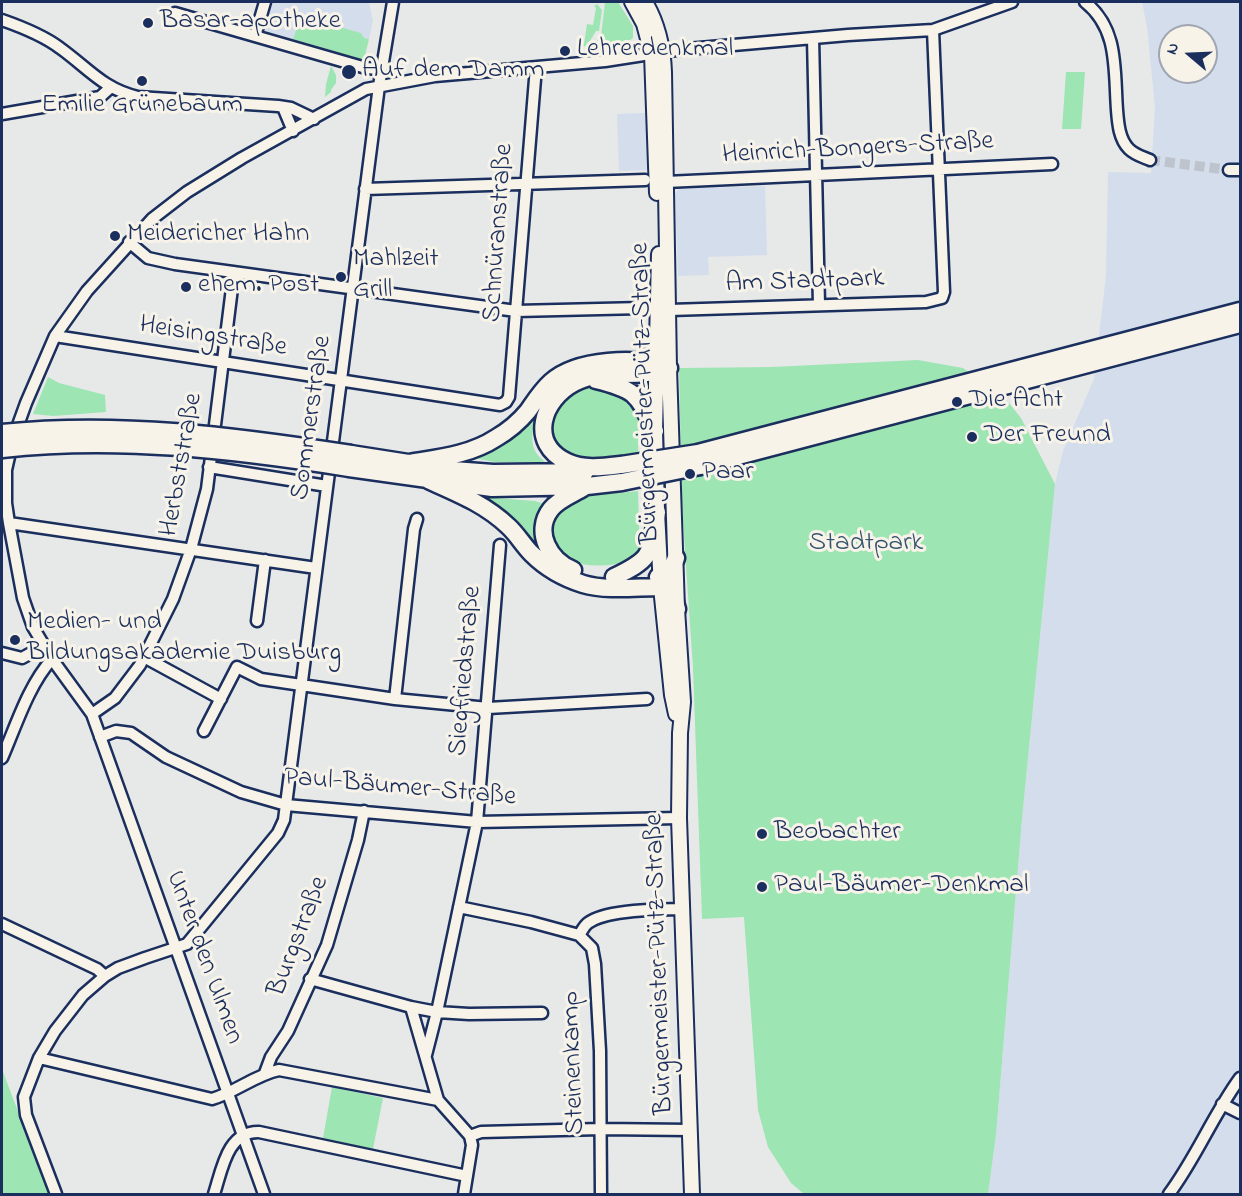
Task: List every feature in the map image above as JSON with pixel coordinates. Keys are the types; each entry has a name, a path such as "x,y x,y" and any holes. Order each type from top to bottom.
{"highway":[{"path":"677,609 669,584 663,581 589,575 566,567 556,560 546,544 543,533 551,508 587,486 622,473 1240,311"},
{"path":"656,366 577,381 565,388 550,403 544,416 544,434 550,448 569,463 622,473 700,466 1240,324"},
{"path":"656,366 651,357 657,344"},
{"path":"409,463 464,452 494,440 526,413 552,381 580,366 656,366"},
{"path":"589,379 623,387 630,391 642,404 655,431"},
{"path":"2,431 127,428 184,432 252,439 428,480 492,488 587,486"},
{"path":"2,449 70,444 125,444 184,447 286,458 409,463 493,473 564,473 590,471 597,468"},
{"path":"428,480 490,511 509,527 532,554 557,574 584,584 602,587 663,581"},
{"path":"614,577 638,566 648,555 657,512"},
{"path":"663,581 676,558"}],"main road":[{"path":"632,2 658,53"},
{"path":"645,2 657,27 658,53"},
{"name":"Bürgermeister-Pütz-Straße","path":"658,53 666,182 670,310 656,366 657,512 672,695 680,733"},
{"name":"Bürgermeister-Pütz-Straße","path":"657,344 658,53"},
{"name":"Bürgermeister-Pütz-Straße","path":"656,366 676,558 683,702 680,733 679,818 692,1194"}],"street":[{"path":"255,36 265,2"},
{"name":"Sommerstraße","path":"176,949 187,944 278,833 284,820 365,189 381,69 393,2"},
{"path":"100,737 92,714 52,659 33,627 23,598 4,502 6,470 13,439 26,403 56,336 87,291 152,219 187,192 242,158 358,92 379,86 443,75 605,61 658,53 813,38 933,30 1012,2"},
{"path":"1089,4 1108,28 1114,56 1120,132 1129,150 1150,160"},
{"path":"174,13 366,68 381,69"},
{"path":"2,20 39,35 59,47 110,88 138,97 283,106 314,119"},
{"path":"933,30 940,169"},
{"path":"813,38 819,305"},
{"name":"Schnüranstraße","path":"506,402 509,397 536,67"},
{"path":"366,68 379,86"},
{"path":"2,114 100,97 110,88"},
{"path":"283,106 293,131"},
{"name":"Heinrich-Bongers-Straße","path":"666,182 1052,164"},
{"name":"Am Stadtpark","path":"670,310 926,302 942,298 944,292 940,169"},
{"path":"365,189 645,180"},
{"path":"129,242 148,258 352,290 516,311 642,308"},
{"name":"Herbststraße","path":"92,714 114,698 129,681 144,657 173,599 191,549 207,489 234,272"},
{"name":"Heisingstraße","path":"56,336 500,405 506,402"},
{"path":"209,467 327,486"},
{"path":"395,699 417,519"},
{"path":"9,523 316,568"},
{"name":"Siegfriedstraße","path":"426,1059 477,822 500,545"},
{"path":"257,621 264,560"},
{"path":"2,653 22,658 44,646"},
{"path":"144,657 221,699"},
{"path":"2,758 30,695 44,668 52,659"},
{"path":"204,731 237,667 261,679 395,699 488,708 647,699"},
{"name":"Paul-Bäumer-Straße","path":"100,737 116,731 131,733 166,757 241,792 286,805 477,822 679,818"},
{"name":"Unter den Ulmen","path":"100,737 264,1194"},
{"name":"Burgstraße","path":"265,1073 271,1057 288,1031 327,945 358,840 364,811"},
{"path":"459,907 579,935 588,923 602,918 635,911 682,909"},
{"path":"2,924 96,969 105,976"},
{"name":"Steinenkamp","path":"579,935 592,948 595,964 601,1194"},
{"path":"56,1194 26,1115 24,1097 39,1059 69,1011 105,976 118,968 176,949"},
{"path":"310,979 436,1012 542,1013"},
{"path":"411,1007 438,1100 470,1136 472,1145 464,1194"},
{"path":"39,1059 212,1100 227,1095 265,1073 279,1070 438,1100"},
{"path":"1169,1194 1187,1170 1222,1104 1240,1078"},
{"path":"1222,1104 1239,1110"},
{"path":"470,1136 481,1132 601,1129 690,1130"},
{"path":"214,1194 228,1152 242,1134 259,1132 467,1176"}],"shaded area":[{"path":"273,2 369,2 373,21 369,39 299,21 293,39 265,31"},
{"path":"1142,2 1240,2 1240,1194 988,1194 996,1135 1022,819 1055,484 1063,451 1094,379 1106,275 1108,172 1151,173 1155,107 1147,27"},
{"path":"646,113 648,170 619,171 617,114"},
{"path":"765,186 767,255 708,257 709,275 678,276 675,193 679,189"}],"green space":[{"path":"605,2 618,2 633,26 633,38 623,45 586,54 601,36"},
{"path":"597,4 602,10 599,31 596,31 587,46 578,47 578,43 584,44 587,24 593,25 596,8 594,6"},
{"path":"301,16 361,33 364,38 369,39 364,60 293,39"},
{"path":"331,66 336,75 336,83 325,97 326,84"},
{"path":"1066,72 1085,72 1081,129 1062,129"},
{"name":"Stadtpark","path":"918,360 963,368 1005,398 1021,418 1055,484 1022,819 996,1135 988,1194 804,1194 791,1183 768,1147 758,1110 744,917 702,919 693,668 682,507 679,368 771,367"},
{"path":"48,377 59,383 105,395 106,412 53,416 33,414"},
{"path":"597,386 610,387 639,409 638,454 580,462 550,441 550,418 554,405 571,393"},
{"path":"538,411 533,444 537,454 546,463 494,462 469,457"},
{"path":"638,491 640,556 616,564 597,566 572,561 555,547 552,528 560,511 568,504 591,496"},
{"path":"484,497 535,501 548,505 548,560"},
{"path":"2,1069 49,1194 2,1194"},
{"path":"332,1087 383,1098 373,1149 323,1138"}],"tunnel":[{"path":"1150,160 1229,170"}],"place":[{"name":"Basar-apotheke","path":"148,23"},
{"name":"Lehrerdenkmal","path":"565,51"},
{"name":"Auf dem Damm","path":"349,72"},
{"name":"Emilie Grünebaum","path":"142,81"},
{"name":"Meidericher Hahn","path":"115,236"},
{"name":"Mahlzeit Grill","path":"341,277"},
{"name":"ehem. Post","path":"186,287"},
{"name":"Die Acht","path":"957,402"},
{"name":"Der Freund","path":"972,437"},
{"name":"Paar","path":"690,474"},
{"name":"Medien- und Bildungsakademie Duisburg","path":"15,640"},
{"name":"Beobachter","path":"762,834"},
{"name":"Paul-Bäumer-Denkmal","path":"762,887"}]}
